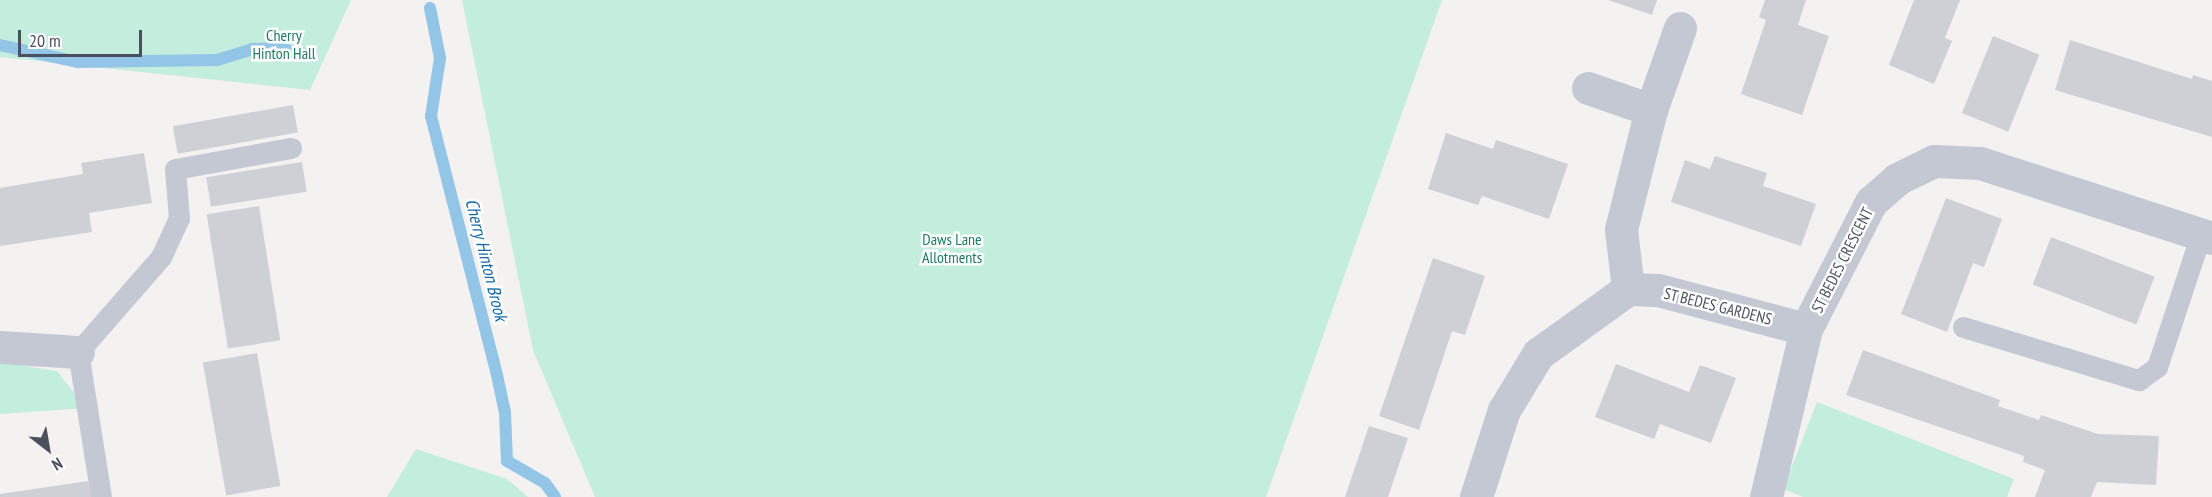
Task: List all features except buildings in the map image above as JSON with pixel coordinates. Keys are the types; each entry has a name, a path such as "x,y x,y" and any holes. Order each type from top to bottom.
{"street":[{"path":"1476,497 1504,410 1538,354 1628,289 1621,229 1651,110 1680,28"},
{"path":"1588,88 1651,110"},
{"name":"ST BEDES CRESCENT","path":"1766,497 1806,329 1872,202 1897,179 1934,161 1980,163 2206,236"},
{"name":"ST BEDES GARDENS","path":"1628,289 1658,291 1806,329"},
{"path":"0,347 78,352"}],"lane":[{"path":"101,497 78,352 161,257 179,218 175,169 291,148"},
{"path":"1963,327 2139,380 2157,367 2206,236"}],"green space":[{"name":"Cherry Hinton Hall","path":"0,0 351,0 310,90 0,57"},
{"name":"Daws Lane Allotments","path":"462,0 1442,0 1266,497 595,497 533,350"},
{"path":"0,362 57,371 86,408 0,414"},
{"path":"1817,402 2014,479 2007,497 1803,497 1783,489"},
{"path":"416,449 507,479 528,497 387,497"}],"waterway":[{"name":"Cherry Hinton Brook","path":"430,8 440,58 431,116 497,375 505,412 507,461 545,483 555,497"},
{"path":"0,45 77,62 217,60 252,49 277,48 305,54"}]}
